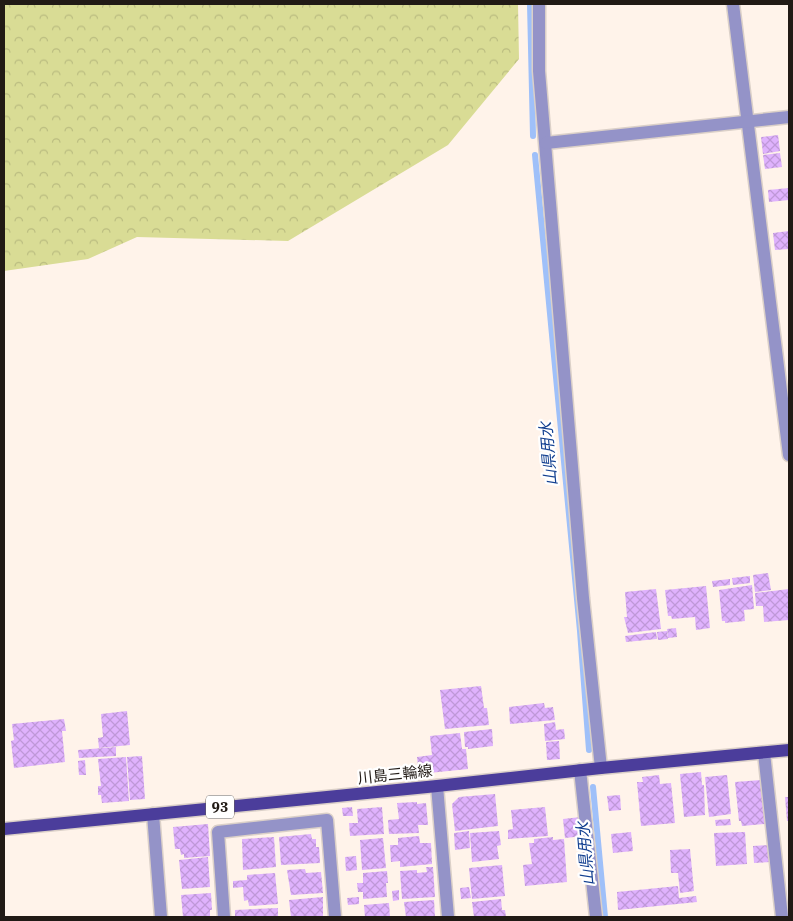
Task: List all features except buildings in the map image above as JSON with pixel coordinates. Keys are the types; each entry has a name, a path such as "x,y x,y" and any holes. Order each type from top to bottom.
{"main road":[{"name":"川島三輪線","path":"4,829 789,750"}],"street":[{"path":"539,4 539,71 582,578 601,768"},
{"path":"733,4 789,455"},
{"path":"546,144 789,117"},
{"path":"764,753 782,917"},
{"path":"580,770 596,917"},
{"path":"437,786 448,917"},
{"path":"154,814 161,917"},
{"path":"224,917 218,832 327,820 336,917"}],"green space":[{"path":"4,4 518,4 519,59 448,145 288,241 137,237 88,259 4,271"}],"waterway":[{"name":"山県用水","path":"530,4 533,136"},
{"name":"山県用水","path":"535,155 580,631 589,750"},
{"name":"山県用水","path":"593,787 605,917"}]}
